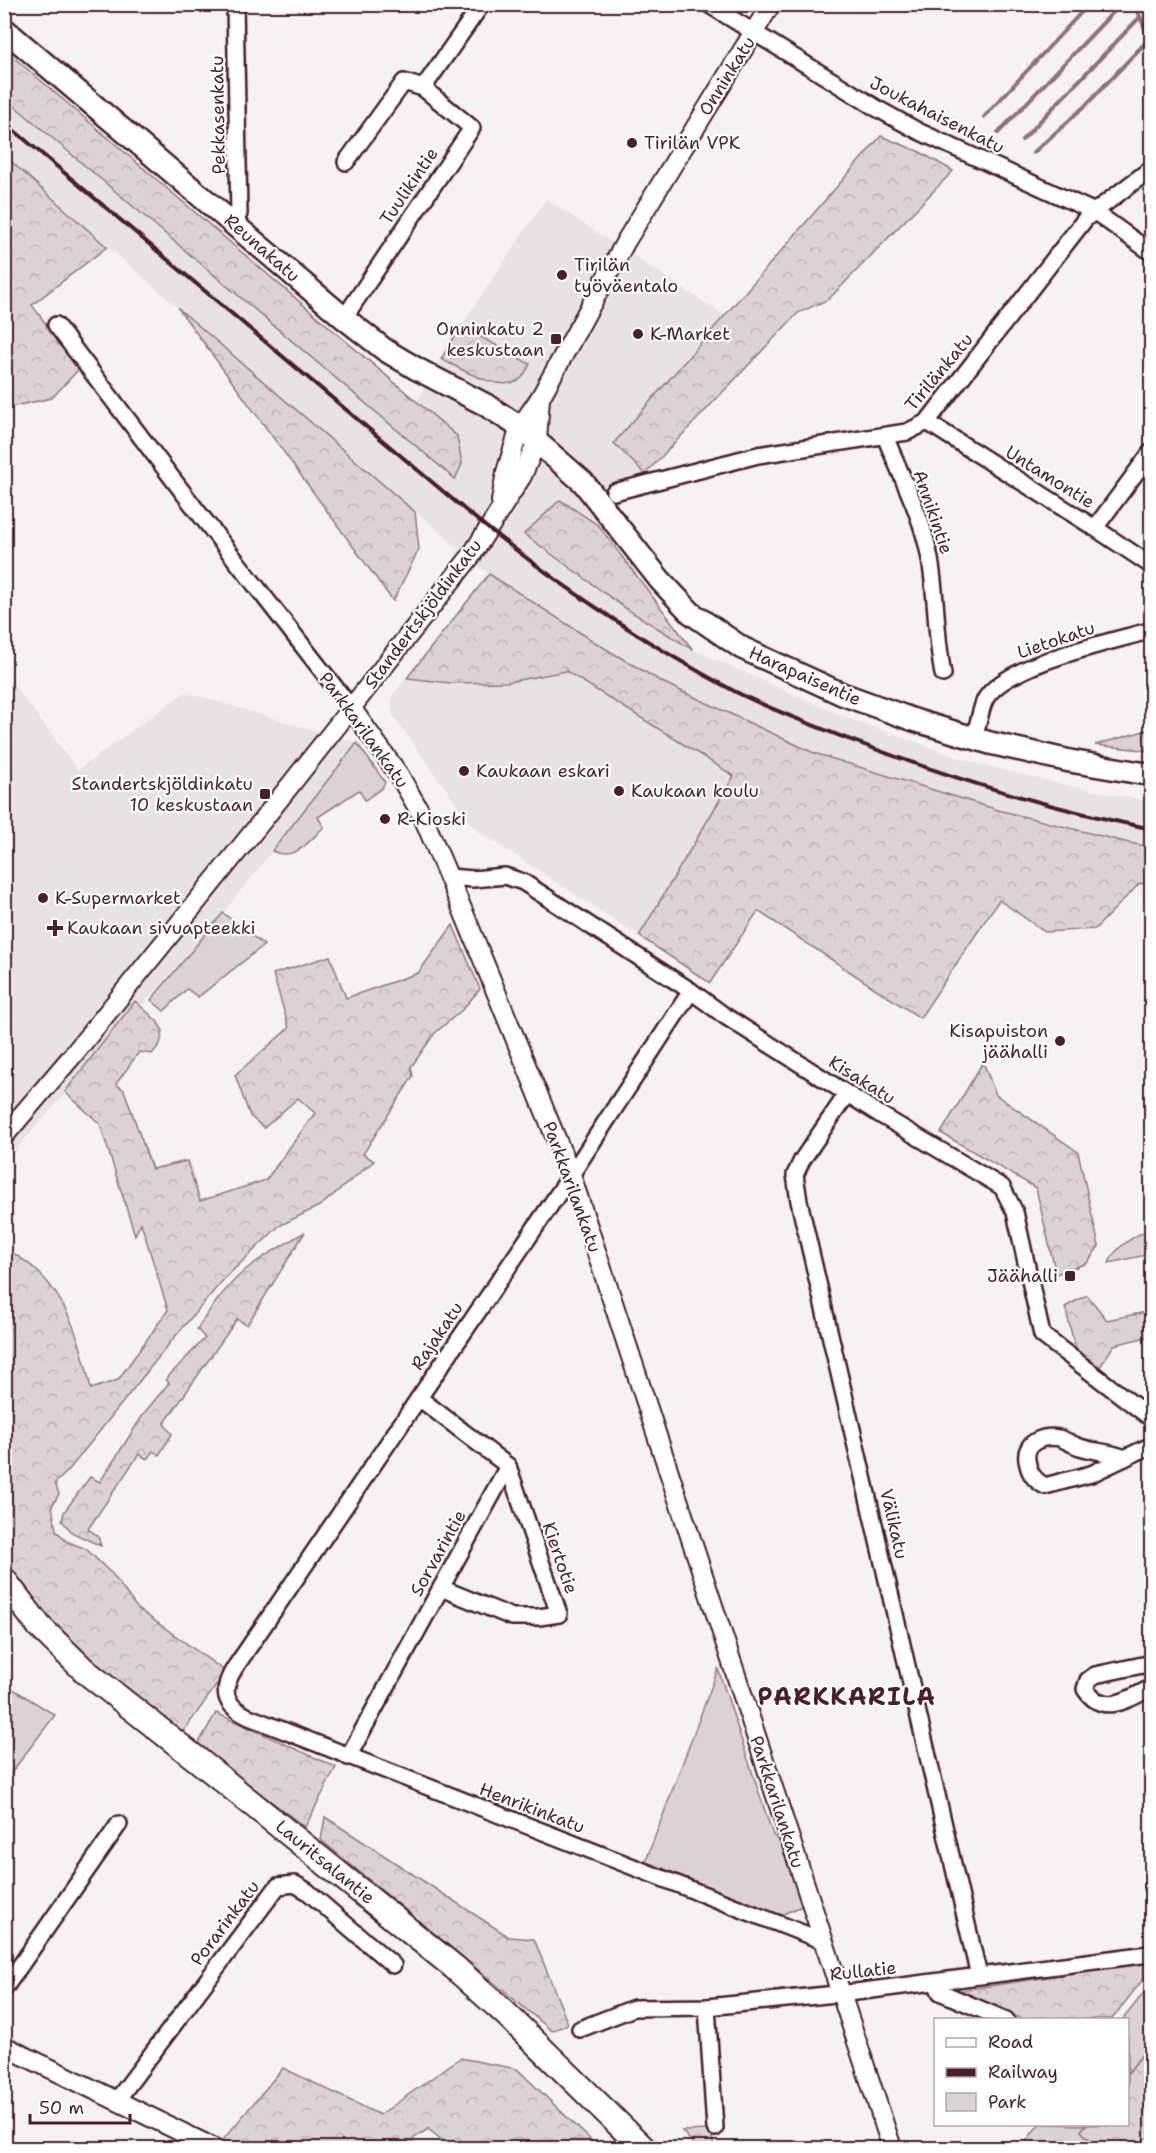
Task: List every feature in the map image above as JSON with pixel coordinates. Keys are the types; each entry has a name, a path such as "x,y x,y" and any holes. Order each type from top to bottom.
{"main road":[{"name":"Reunakatu","path":"4,29 344,318 385,350 486,405 537,441"},
{"name":"Harapaisentie","path":"537,441 583,482 660,580 692,613 742,648 843,694 914,720 973,738 1070,760 1152,775"},
{"name":"Lauritsalantie","path":"4,1580 39,1626 85,1671 454,1967 504,2012 643,2148"}],"street":[{"name":"Pekkasenkatu","path":"233,223 239,214 235,4"},
{"path":"346,162 404,82 423,88 482,4"},
{"name":"Joukahaisenkatu","path":"708,4 878,109 918,131 1095,212 1152,253"},
{"name":"Onninkatu","path":"520,427 540,398 626,241 771,4"},
{"name":"Tuulikintie","path":"344,318 472,128 423,88"},
{"name":"Tirilänkatu","path":"614,492 758,455 908,432 927,422 1086,219 1152,168"},
{"name":"Parkkarilankatu","path":"56,325 352,709 399,775 423,817 571,1175 892,2148"},
{"name":"Onninkatu","path":"537,441 540,398"},
{"name":"Untamontie","path":"927,422 1152,566"},
{"name":"Standertskjöldinkatu","path":"499,510 506,472 520,427"},
{"name":"Annikintie","path":"885,436 929,551 936,593 938,648 943,674"},
{"name":"Standertskjöldinkatu","path":"4,1136 66,1064 352,709 371,680 471,556 522,476 537,441"},
{"path":"1095,528 1152,451"},
{"name":"Lietokatu","path":"973,738 979,726 986,699 1001,683 1018,672 1152,630"},
{"name":"Kisakatu","path":"449,877 473,879 505,876 523,882 847,1094 1002,1187 1015,1212 1042,1335 1152,1419"},
{"name":"Rajakatu","path":"230,1705 226,1688 229,1677 571,1175 691,992"},
{"name":"Välikatu","path":"847,1094 802,1160 795,1175 979,1976"},
{"path":"419,1398 508,1466"},
{"path":"1125,1458 1081,1448 1059,1438 1047,1437 1036,1440 1028,1449 1027,1458 1030,1473 1036,1481 1045,1486 1091,1474 1125,1458 1152,1445"},
{"name":"Sorvarintie","path":"348,1757 508,1466"},
{"name":"Kiertotie","path":"441,1588 512,1617 559,1614 508,1466"},
{"path":"1152,1663 1095,1675 1088,1680 1085,1689 1096,1703 1104,1705 1132,1697 1152,1687"},
{"name":"Henrikinkatu","path":"230,1705 249,1717 348,1757 823,1941"},
{"path":"4,1989 119,1824"},
{"name":"Porarinkatu","path":"117,2100 278,1886 295,1884 307,1891 393,1965"},
{"name":"Rullatie","path":"580,2030 634,2008 707,2007 840,1993 938,1987 979,1976 1152,1952"},
{"path":"938,1987 1004,2018"},
{"path":"707,2007 715,2128"},
{"path":"4,2046 214,2148"}],"shaded area":[{"path":"5,98 455,479 457,436 417,402 441,359 486,380 529,364 461,326 546,199 725,316 614,443 645,474 598,525 560,500 524,534 625,608 693,650 845,717 971,762 1051,782 1151,802 1151,847 998,810 815,753 685,966 475,829 392,714 392,696 489,574 178,308 5,156"},
{"path":"5,673 78,770 185,692 357,743 223,913 5,1162"}],"green space":[{"path":"5,50 457,436 462,464 455,479 5,98"},
{"path":"881,136 920,152 953,171 829,299 798,313 645,474 614,443"},
{"path":"5,156 107,247 32,305 79,369 52,398 5,408"},
{"path":"178,308 415,512 419,549 393,601"},
{"path":"461,326 530,364 522,377 511,383 491,381 441,359"},
{"path":"560,500 598,525 693,650 625,608 524,534"},
{"path":"489,574 662,682 814,753 998,810 1151,847 1151,886 1140,883 1095,929 1045,932 999,900 920,1018 758,911 710,983 639,936 734,776 566,671 508,682 450,683 407,678"},
{"path":"1151,729 1151,751 1095,745"},
{"path":"357,743 385,782 382,788 365,800 359,790 318,817 324,827 301,849 288,854 272,851"},
{"path":"223,913 264,945 198,997 187,989 164,1011 151,1000"},
{"path":"453,925 480,989 462,1010 435,1033 411,1067 413,1076 363,1154 374,1161 321,1205 279,1226 224,1279 68,1471 55,1483 59,1494 52,1506 56,1530 66,1541 86,1549 113,1575 137,1608 226,1672 181,1735 5,1596 4,1247 35,1269 57,1295 78,1340 91,1389 118,1380 168,1310 141,1223 135,1235 100,1124 65,1092 135,1001 157,1021 163,1031 160,1044 152,1054 139,1052 116,1084 124,1090 152,1169 187,1161 200,1201 266,1180 315,1113 298,1098 264,1128 250,1116 235,1075 289,1028 273,974 330,956 346,998 418,973"},
{"path":"983,1062 996,1095 1078,1152 1099,1246 1087,1263 1056,1274 1036,1188 941,1133"},
{"path":"1151,1229 1151,1254 1109,1263 1116,1252 1132,1238"},
{"path":"305,1232 247,1325 237,1319 164,1424 172,1434 159,1455 153,1451 147,1459 139,1454 88,1529 98,1536 101,1546 73,1533 62,1521 64,1512 90,1477 100,1482 145,1412 169,1383 166,1379 205,1338 197,1329 214,1304 234,1280 249,1267"},
{"path":"1087,1295 1107,1320 1151,1311 1151,1336 1114,1345 1100,1367 1076,1351 1065,1307"},
{"path":"718,1669 773,1835 783,1845 802,1906 781,1915 645,1863"},
{"path":"5,1684 55,1715 11,1773 5,1787"},
{"path":"216,1713 336,1767 305,1827 197,1746"},
{"path":"325,1817 509,1937 534,1939 568,2024 552,2031 321,1840"},
{"path":"1151,1961 1151,1969 1113,2018 1020,2018 950,1992"},
{"path":"1151,1984 1151,2043 1129,2072 1129,2018 1124,2018"},
{"path":"1151,2043 1151,2148 1097,2148 1081,2131 1085,2126 1129,2126 1129,2072"},
{"path":"460,2058 517,2069 599,2148 452,2148 428,2129 414,2138 410,2148 235,2148 222,2141 283,2068 380,2115"},
{"path":"1038,2126 1085,2126 1081,2131 1097,2148 1021,2148"},
{"path":"711,2130 714,2148 697,2148 682,2131"}],"waterway":[{"path":"984,117 1089,4"},
{"path":"998,133 1121,4"},
{"path":"1033,153 1084,107 1149,39 1135,4"},
{"path":"1022,140 1140,17"}],"railway":[{"path":"4,122 470,514 565,586 665,652 762,705 888,754 1037,802 1152,829"}],"place":[{"name":"Tirilän VPK","path":"632,143"},
{"name":"Tirilän työväentalo","path":"562,275"},
{"name":"K-Market","path":"638,334"},
{"name":"Onninkatu 2 keskustaan","path":"556,339"},
{"name":"Kaukaan eskari","path":"464,771"},
{"name":"Kaukaan koulu","path":"619,791"},
{"name":"Standertskjöldinkatu 10 keskustaan","path":"265,794"},
{"name":"R-Kioski","path":"385,819"},
{"name":"K-Supermarket","path":"43,898"},
{"name":"Kaukaan sivuapteekki","path":"55,928"},
{"name":"Kisapuiston jäähalli","path":"1060,1041"},
{"name":"Jäähalli","path":"1070,1276"}],"district":[{"name":"PARKKARILA","path":"847,1697"}]}
